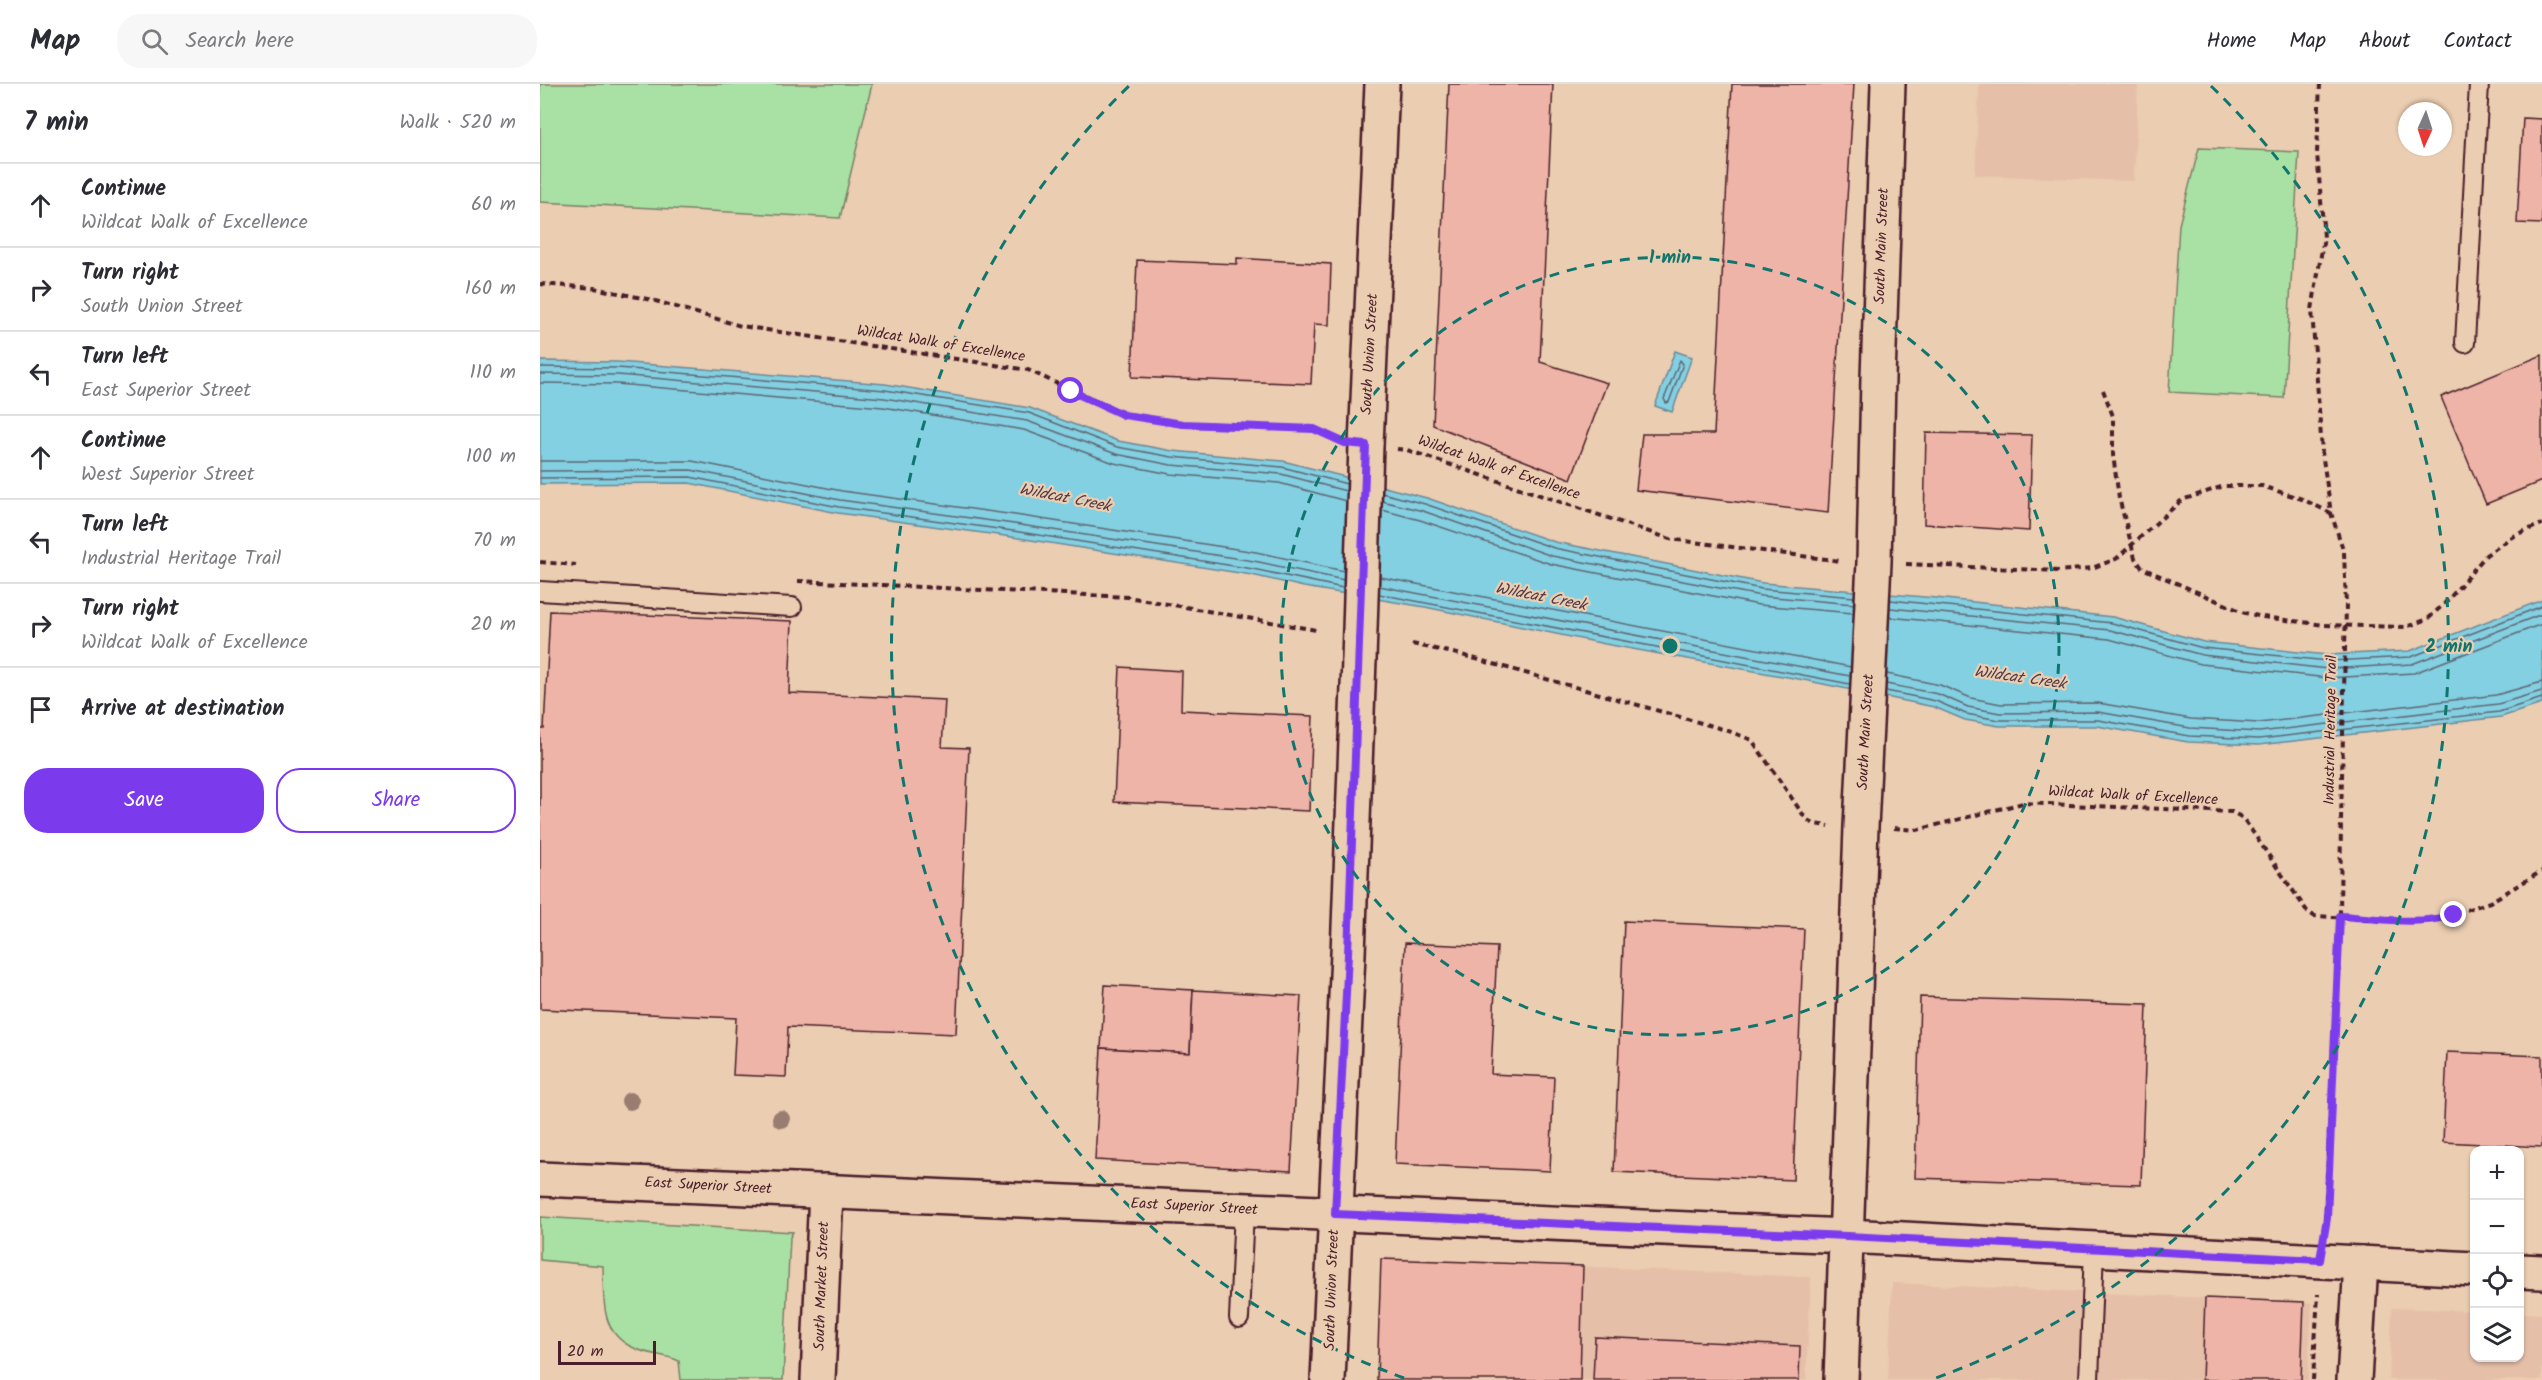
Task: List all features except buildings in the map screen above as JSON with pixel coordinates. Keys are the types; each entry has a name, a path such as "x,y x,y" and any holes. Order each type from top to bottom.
{"street":[{"name":"South Union Street","path":"1328,1380 1382,84"},
{"name":"South Main Street","path":"1842,1380 1874,566 1888,84"},
{"name":"East Superior Street","path":"540,1179 1847,1236 2470,1269"},
{"name":"South Market Street","path":"818,1380 826,1191"},
{"path":"2354,1380 2361,1263"},
{"path":"2524,1271 2542,1272"}],"lane":[{"path":"2465,343 2479,84"},
{"path":"540,591 792,607"},
{"path":"1239,1318 1244,1210"},
{"path":"2089,1380 2094,1249"}],"path":[{"name":"Industrial Heritage Trail","path":"2313,1380 2320,1260 2327,1218 2340,916 2346,605 2344,552 2331,513 2322,452 2312,310 2324,237 2317,153 2320,84"},
{"name":"Wildcat Walk of Excellence","path":"540,284 594,288 652,300 741,326 1028,370 1124,415 1183,424 1314,429 1345,443 1407,450 1670,539 1874,566 2059,571 2092,568 2116,559 2182,501 2224,486 2262,486 2302,499 2331,513"},
{"path":"2103,390 2113,416 2113,455 2119,498 2135,558 2142,568 2245,613 2325,625 2406,627 2428,619 2448,600 2486,555 2515,535 2542,524"},
{"path":"540,562 580,565"},
{"path":"795,581 1128,597 1316,630"},
{"path":"1412,644 1462,655 1752,740 1806,819 1814,824 1837,826"},
{"name":"Wildcat Walk of Excellence","path":"1888,828 1917,830 2023,803 2232,812 2243,818 2307,911 2314,916 2436,920 2490,903 2542,871"}],"shaded area":[{"path":"1979,84 2138,84 2134,181 1975,175"},
{"path":"1382,1257 1811,1277 1806,1380 1377,1380"},
{"path":"1892,1283 2312,1303 2308,1380 1888,1380"},
{"path":"2392,1308 2470,1311 2470,1362 2524,1362 2524,1313 2542,1314 2542,1380 2389,1380"}],"green space":[{"path":"540,84 872,84 840,218 540,202"},
{"path":"2199,148 2299,152 2284,398 2169,392 2179,225"},
{"path":"540,1217 793,1232 790,1237 783,1380 681,1380 679,1361 634,1348 615,1333 609,1324 604,1302 603,1266 540,1260"}],"water":[{"path":"1675,351 1692,357 1672,412 1655,406"},
{"name":"Wildcat Creek","path":"540,361 618,362 885,384 1030,408 1118,441 1173,451 1283,461 1427,498 1555,542 1763,583 2113,617 2204,642 2327,655 2410,651 2542,600 2542,704 2501,717 2259,745 2188,742 2097,726 1999,726 1965,720 1934,707 1804,680 1605,644 1425,607 1304,587 1252,575 1012,537 838,513 689,483 540,484"}],"route":[{"path":"1071,391 1124,415 1183,424 1314,429 1345,443 1366,445 1348,954 1335,1214 1847,1236 2320,1260 2327,1218 2340,916 2415,921 2436,920 2454,915"}]}
